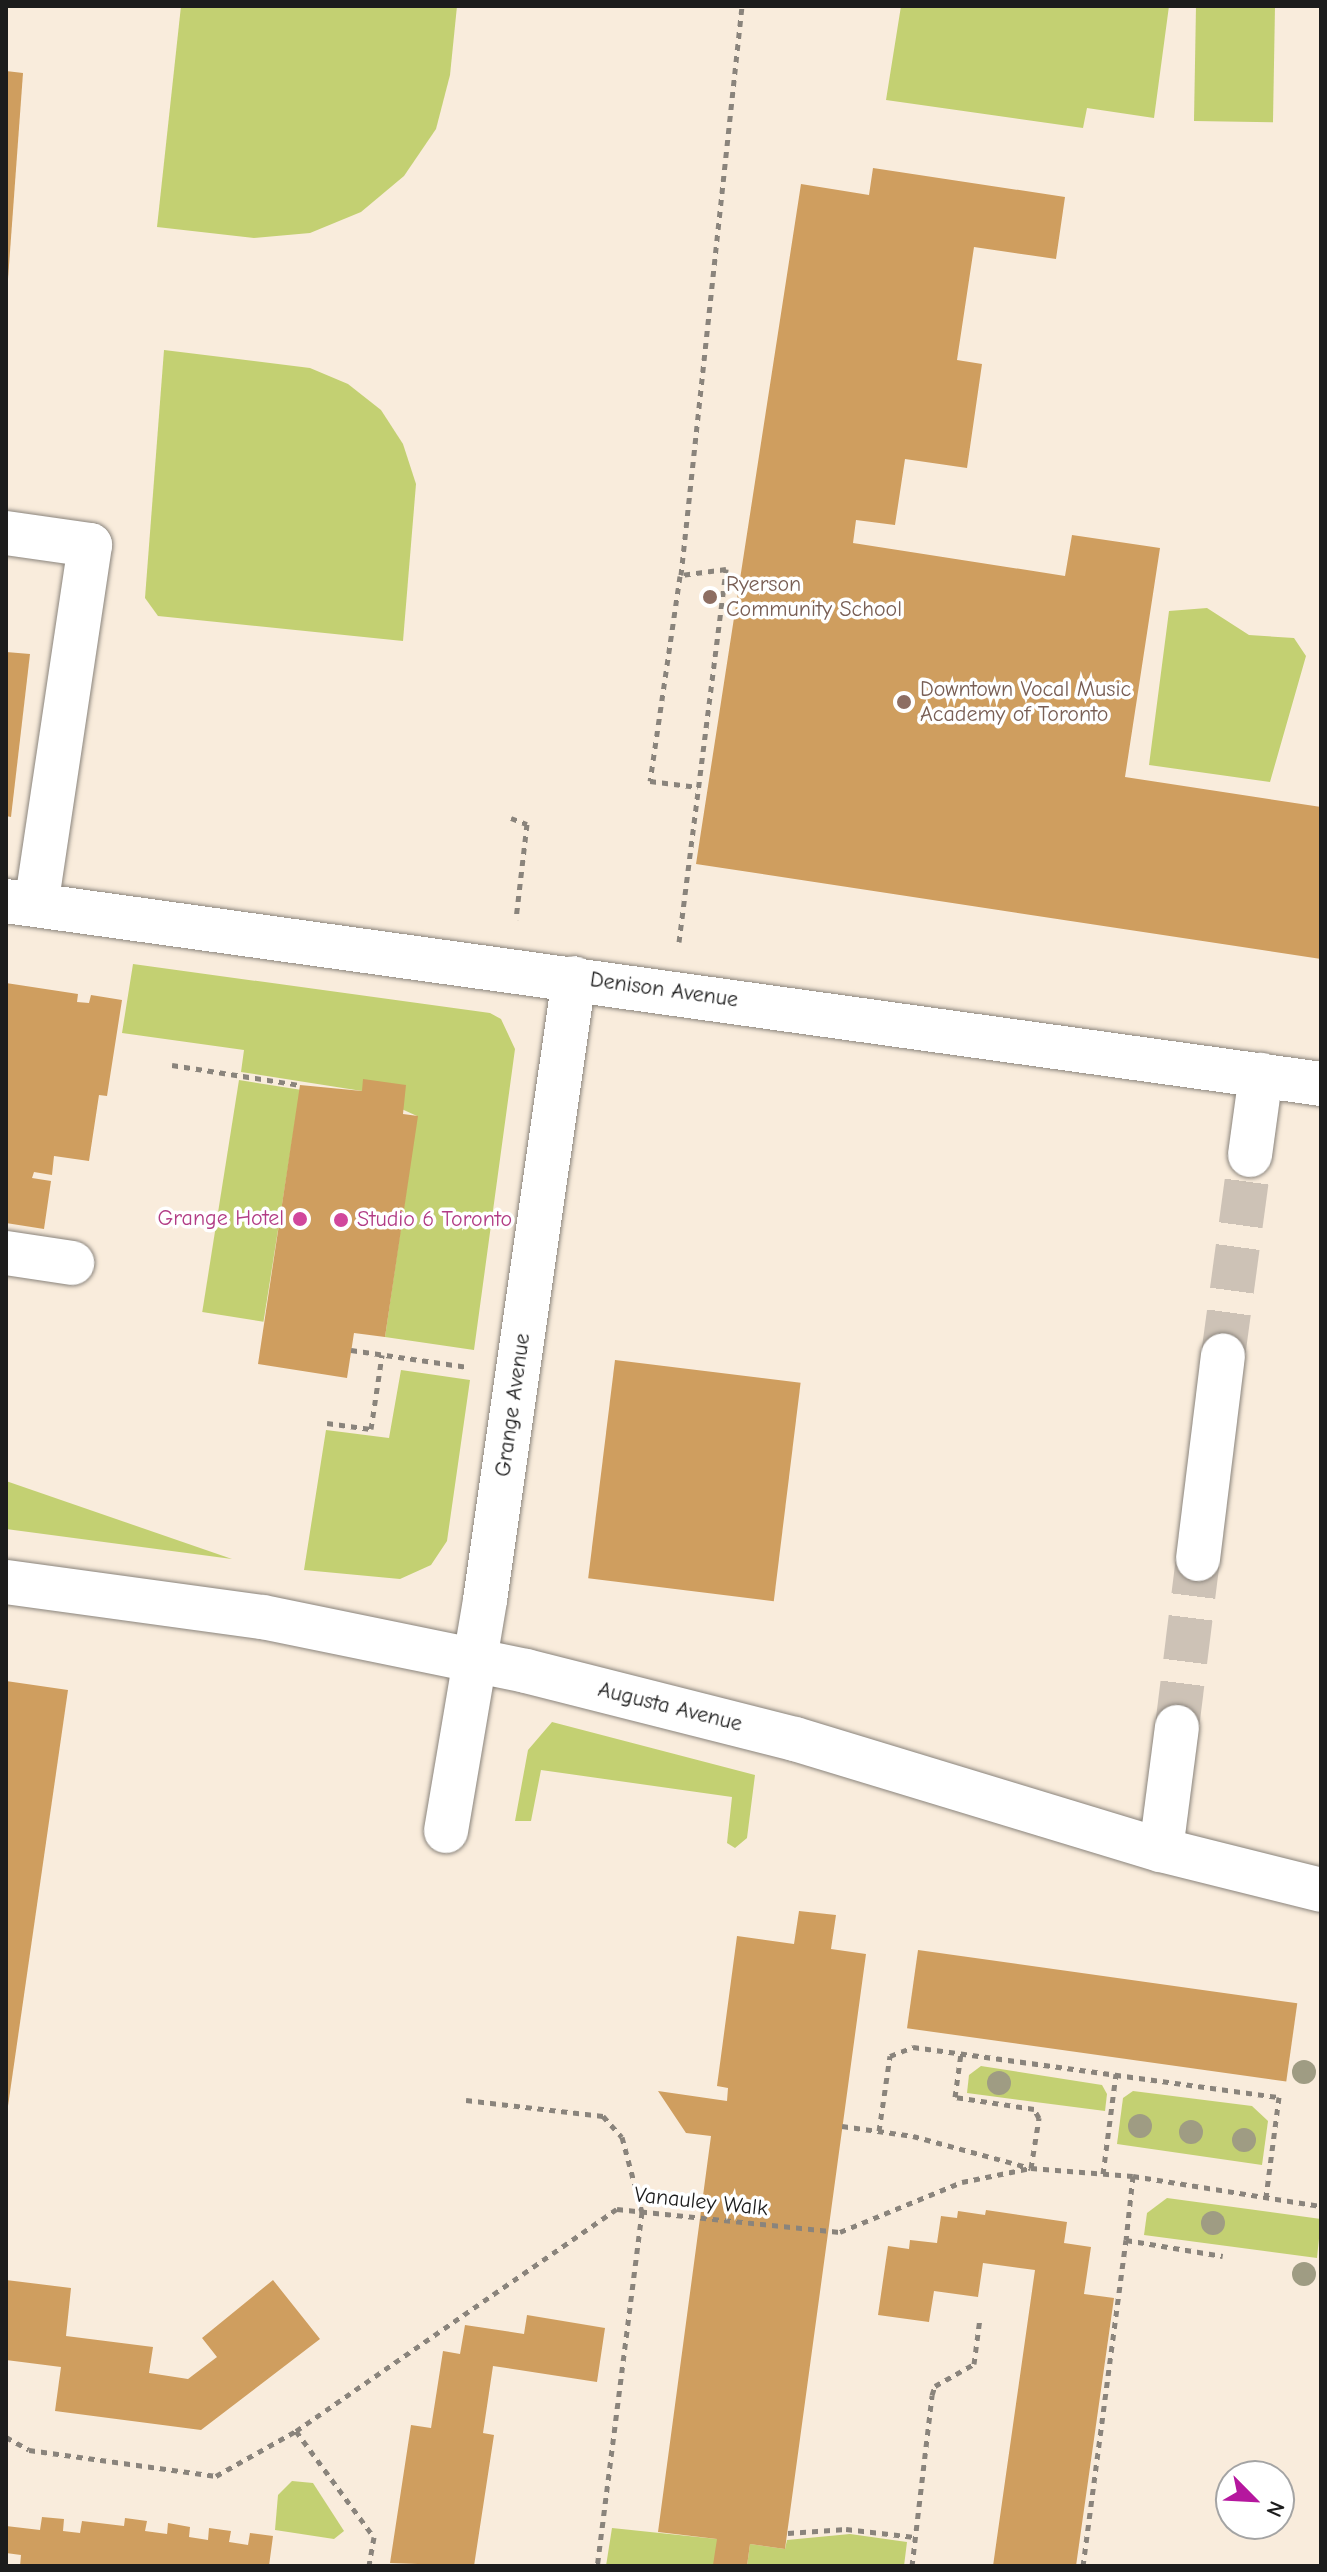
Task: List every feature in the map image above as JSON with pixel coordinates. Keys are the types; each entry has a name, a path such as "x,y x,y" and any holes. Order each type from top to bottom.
{"street":[{"path":"6,533 90,545 21,903"},
{"name":"Denison Avenue","path":"21,903 1321,1084"},
{"name":"Grange Avenue","path":"446,1831 476,1660 574,978"},
{"path":"1250,1155 1261,1075"},
{"path":"6,1253 72,1263"},
{"path":"1198,1559 1223,1356"},
{"name":"Augusta Avenue","path":"6,1582 263,1617 476,1660 795,1739 1161,1850 1321,1890"},
{"path":"1161,1850 1177,1727"}],"path":[{"path":"698,787 650,781 681,575 742,6"},
{"path":"677,954 726,569 681,575"},
{"path":"511,818 527,824 516,932"},
{"path":"172,1065 300,1085"},
{"path":"351,1350 477,1368"},
{"path":"327,1423 371,1429 382,1355"},
{"path":"879,2131 890,2056 913,2047 1279,2097 1266,2197"},
{"path":"842,2126 879,2131 1031,2168 1039,2118 1034,2109 955,2097 961,2053"},
{"path":"1103,2174 1116,2074"},
{"path":"466,2100 603,2116 622,2137 642,2212 597,2566"},
{"name":"Vanauley Walk","path":"6,2437 29,2450 216,2476 296,2431 617,2209 840,2232 962,2182 1031,2168 1133,2176 1321,2206"},
{"path":"1083,2566 1133,2176"},
{"path":"1126,2240 1223,2256"},
{"path":"912,2566 932,2395 935,2386 974,2364 980,2318"},
{"path":"296,2431 374,2537 369,2566"},
{"path":"788,2533 846,2529 915,2537"}],"green space":[{"path":"181,6 457,6 450,75 436,129 404,176 361,212 310,233 254,238 157,227"},
{"path":"901,6 1169,6 1154,118 1087,108 1083,128 886,100"},
{"path":"1196,6 1275,7 1273,122 1194,121"},
{"path":"164,350 310,368 348,384 381,410 403,444 416,484 403,641 158,616 145,598"},
{"path":"1207,608 1249,635 1294,638 1306,656 1270,782 1149,765 1169,611"},
{"path":"133,964 490,1013 501,1019 515,1049 474,1350 385,1337 417,1116 362,1091 241,1072 244,1050 122,1033"},
{"path":"239,1080 300,1090 263,1322 202,1312"},
{"path":"401,1370 470,1380 447,1541 431,1565 400,1579 304,1570 326,1430 389,1438"},
{"path":"6,1481 232,1559 6,1529"},
{"path":"552,1722 755,1775 747,1838 735,1848 727,1843 732,1797 541,1770 531,1821 515,1821 528,1750"},
{"path":"981,2066 1102,2085 1107,2094 1105,2111 967,2093 969,2075"},
{"path":"1133,2091 1252,2106 1268,2121 1262,2165 1117,2144 1123,2098"},
{"path":"1167,2198 1321,2219 1317,2258 1144,2235 1147,2213"},
{"path":"292,2481 313,2483 344,2531 334,2539 275,2530 278,2495"},
{"path":"612,2528 717,2539 724,2566 606,2566"},
{"path":"850,2534 907,2542 904,2566 747,2566 750,2544 785,2549 787,2540"}],"building":[{"path":"6,71 23,73 8,279 6,279"},
{"path":"873,168 1065,197 1056,259 974,247 957,360 982,364 967,468 905,459 895,525 856,520 853,543 1065,576 1072,535 1160,548 1125,777 1321,807 1321,959 696,864 801,184 869,195"},
{"path":"6,652 30,654 11,817 6,816"},
{"path":"6,983 78,994 77,1002 89,1003 91,995 122,1000 107,1096 99,1095 89,1161 54,1156 52,1175 34,1172 32,1178 51,1181 44,1229 6,1223"},
{"name":"Studio 6 Toronto","path":"363,1079 406,1085 403,1114 418,1116 385,1337 354,1333 347,1378 258,1364 300,1085 362,1091"},
{"path":"615,1360 801,1383 774,1601 588,1578"},
{"path":"6,1681 68,1690 8,2106 6,2105"},
{"path":"799,1911 836,1915 831,1949 866,1954 785,2549 750,2544 747,2566 713,2565 717,2539 658,2532 711,2136 686,2133 658,2091 727,2101 728,2088 717,2086 737,1936 794,1944"},
{"path":"918,1950 1297,2003 1286,2082 907,2028"},
{"path":"986,2210 1067,2222 1064,2243 1091,2247 1084,2294 1114,2298 1076,2566 993,2566 1035,2270 983,2263 978,2297 934,2291 929,2322 878,2315 888,2246 909,2249 910,2240 937,2243 941,2216 957,2218 958,2211 985,2215"},
{"path":"6,2280 71,2288 66,2336 153,2347 149,2373 188,2379 217,2357 202,2338 273,2280 320,2339 201,2430 55,2411 61,2367 6,2360"},
{"path":"527,2315 605,2328 597,2382 493,2366 483,2433 494,2435 474,2566 390,2563 411,2425 431,2428 443,2351 460,2354 465,2325 524,2334"},
{"path":"42,2517 64,2519 63,2531 80,2533 82,2521 124,2526 125,2518 147,2521 145,2531 167,2534 168,2523 190,2527 189,2537 208,2540 209,2528 231,2531 229,2542 248,2545 250,2533 273,2536 269,2566 20,2566 21,2555 6,2553 6,2526 40,2530"}],"tunnel":[{"path":"1223,1356 1250,1155"},
{"path":"1177,1727 1198,1559"}],"place":[{"name":"Ryerson Community School","path":"710,597"},
{"name":"Downtown Vocal Music Academy of Toronto","path":"904,702"},
{"name":"Grange Hotel","path":"300,1219"},
{"name":"Studio 6 Toronto","path":"341,1220"}]}
